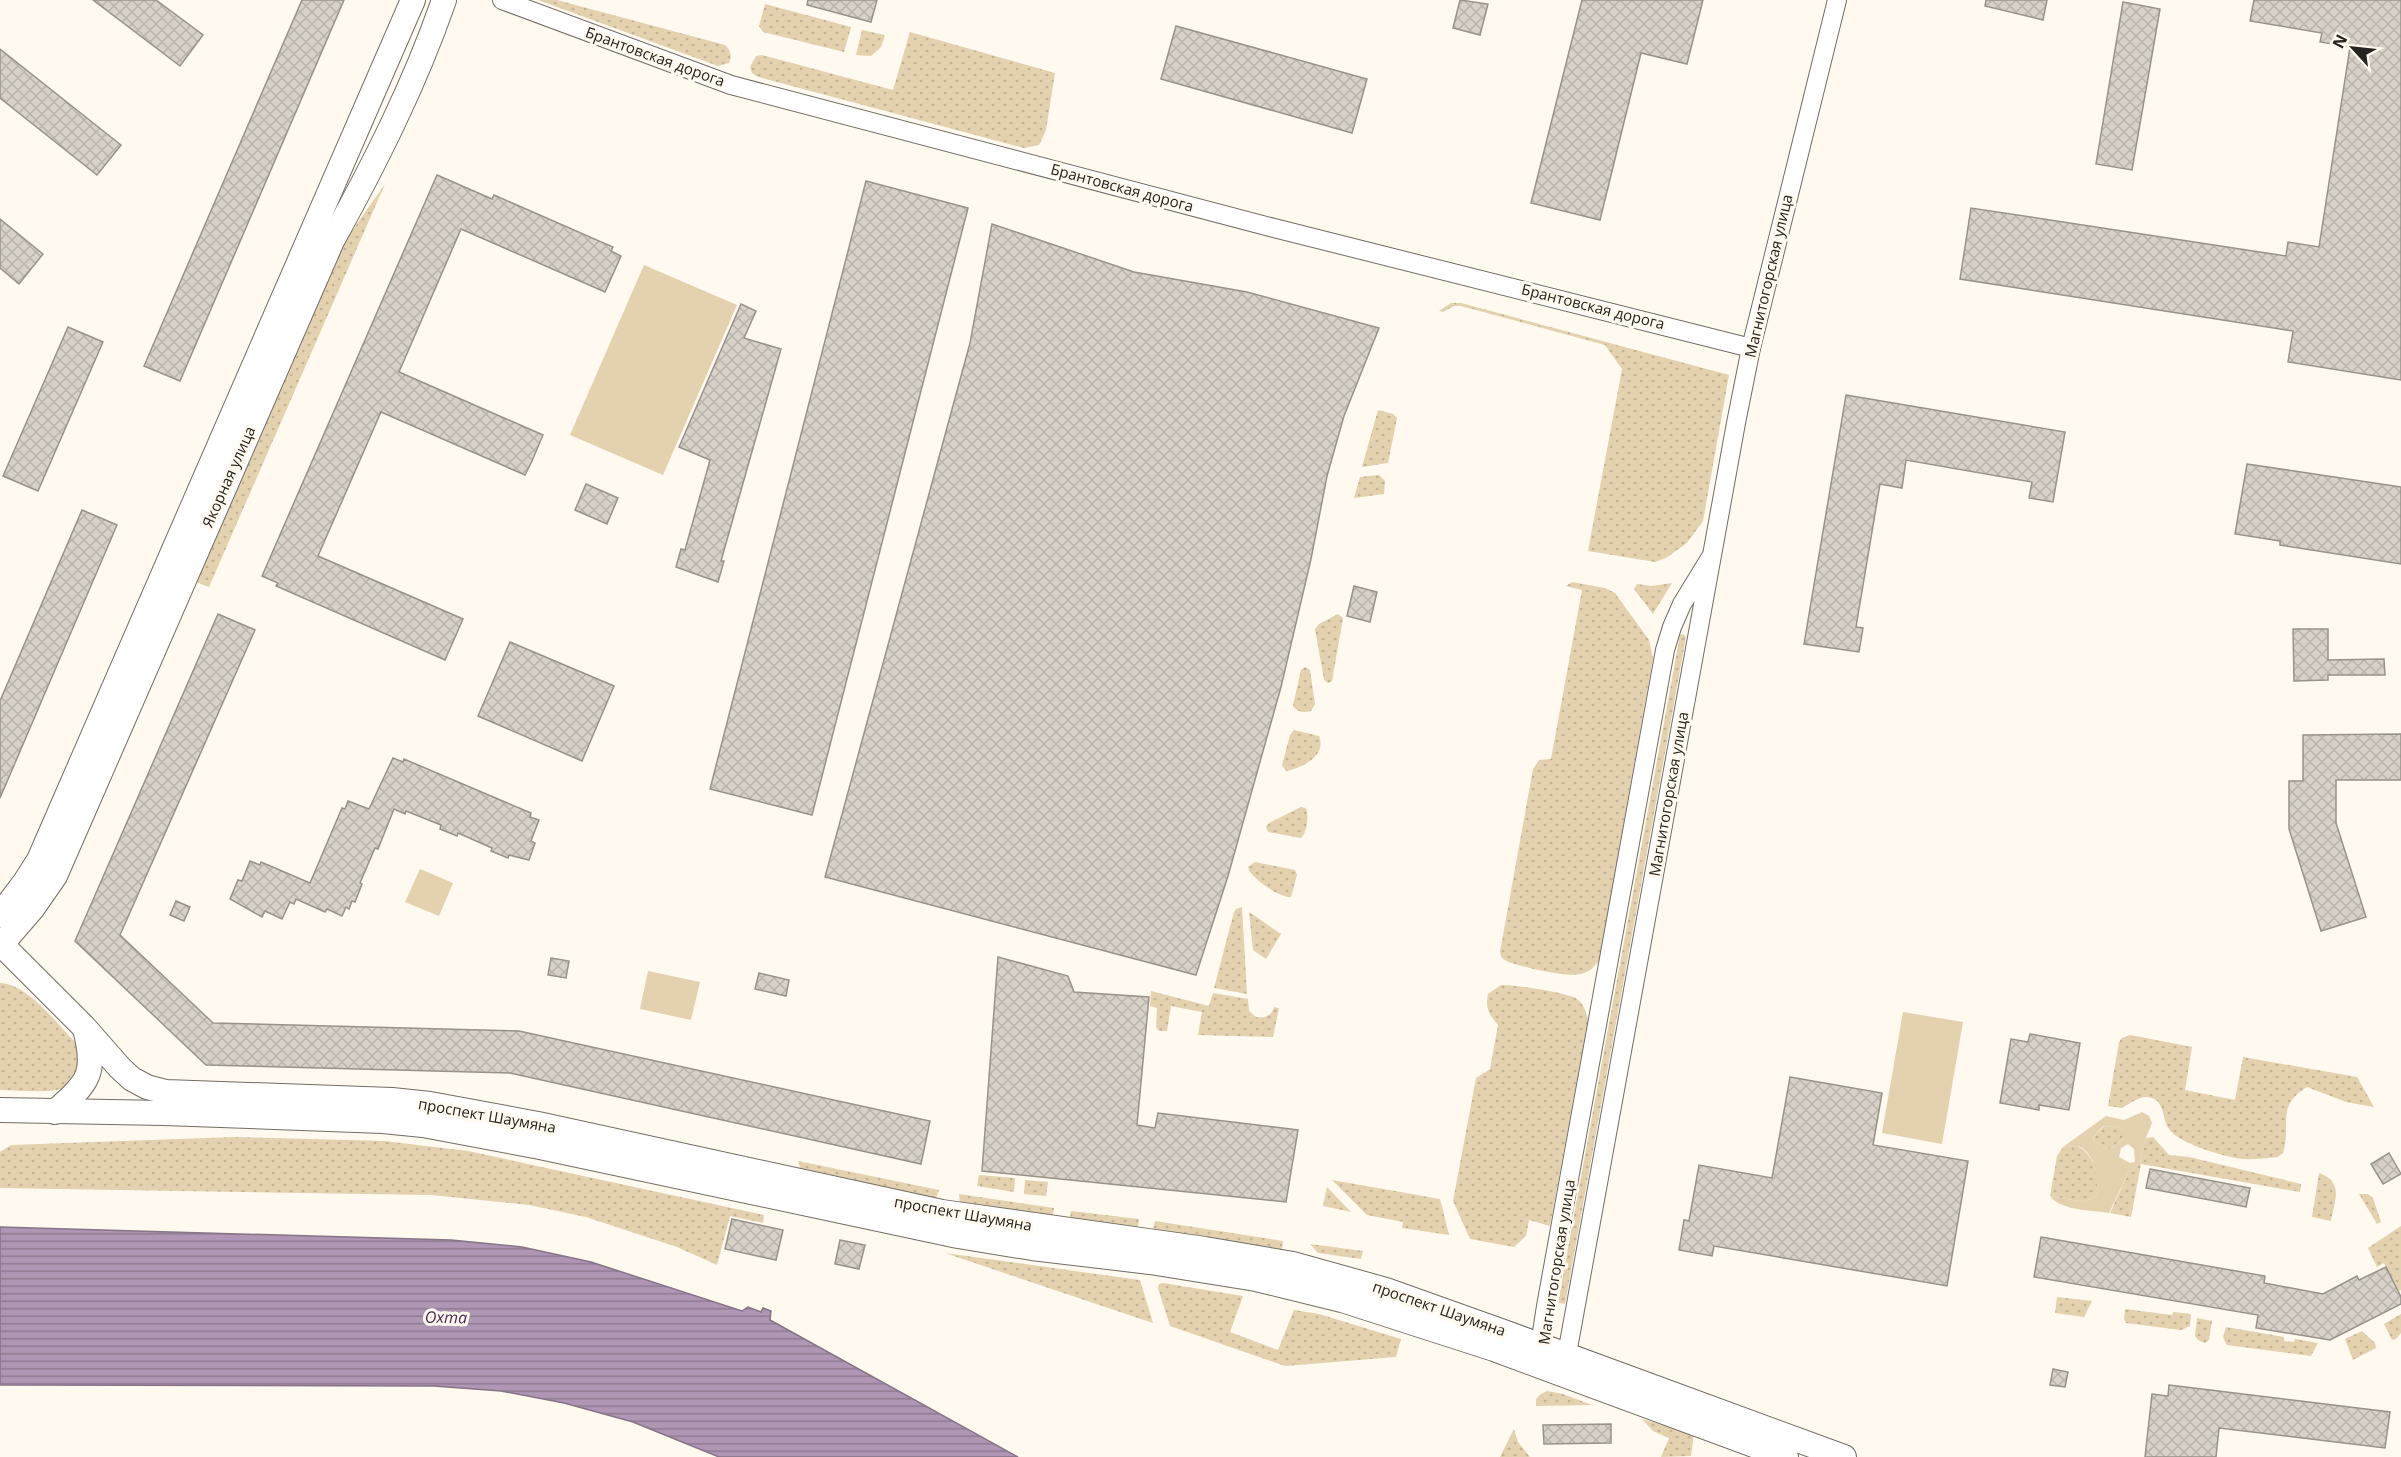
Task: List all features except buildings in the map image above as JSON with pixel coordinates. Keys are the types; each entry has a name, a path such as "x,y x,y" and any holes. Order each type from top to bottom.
{"street":[{"name":"Якорная улица","path":"0,915 16,896 39,860 413,0"},
{"name":"Якорная улица","path":"0,945 32,909 55,876 332,241 378,159 433,32 444,0"},
{"name":"Брантовская дорога","path":"502,0 731,85 1274,228 1751,348"},
{"name":"Магнитогорская улица","path":"1712,555 1682,604 1665,650 1540,1345 1547,1368 1567,1354 1751,348 1837,0"},
{"name":"проспект Шаумяна","path":"0,945 84,1027 132,1079 147,1087 166,1092 392,1100 477,1111 942,1212 1205,1249 1293,1264 1386,1290 1567,1354 1844,1457"},
{"path":"55,1112 84,1084 90,1069 91,1051 84,1027"},
{"name":"проспект Шаумяна","path":"0,1110 164,1113 383,1121 423,1125 540,1147 958,1236 1032,1248 1150,1262 1266,1281 1379,1311 1547,1368 1786,1457"}],"shaded area":[{"path":"538,0 557,0 725,45 730,51 730,60 729,63 718,66"},
{"path":"765,4 851,27 844,52 763,32 759,26"},
{"path":"862,30 885,35 881,47 871,56 856,55"},
{"path":"910,32 1055,73 1046,130 1039,145 1024,148 758,77 752,73 750,67 756,56 762,55 893,90"},
{"path":"385,184 209,587 196,582 342,245"},
{"path":"644,265 737,305 663,475 570,435"},
{"path":"1451,303 1461,303 1729,375 1703,521 1687,543 1666,558 1655,562 1588,551 1622,369 1605,345 1461,306 1454,306 1443,312 1439,311"},
{"path":"1378,410 1393,414 1397,418 1388,463 1362,467"},
{"path":"1379,475 1385,481 1384,494 1354,498 1360,477"},
{"path":"1572,582 1605,588 1615,593 1649,640 1653,658 1599,961 1586,972 1568,975 1508,962 1502,958 1500,952 1533,769 1539,760 1551,759 1582,590 1566,586"},
{"path":"1672,583 1653,614 1634,589 1637,584 1652,586"},
{"path":"1338,614 1343,618 1332,681 1328,683 1324,680 1315,629 1319,624"},
{"path":"1683,634 1686,637 1565,1304 1558,1303 1680,635"},
{"path":"1305,667 1310,670 1315,704 1311,711 1306,712 1298,711 1293,705 1301,670"},
{"path":"1294,730 1319,736 1321,743 1312,760 1286,771 1282,765 1290,735"},
{"path":"1301,807 1306,808 1307,815 1306,828 1301,838 1268,832 1266,827 1269,823"},
{"path":"1255,862 1295,870 1297,875 1291,897 1280,895 1259,881 1248,867"},
{"path":"420,869 453,883 439,916 405,902"},
{"path":"1242,907 1247,994 1214,988 1234,912"},
{"path":"1249,912 1281,934 1266,959 1253,950"},
{"path":"648,971 700,982 691,1020 640,1009"},
{"path":"0,983 10,985 31,997 75,1042 78,1056 77,1071 70,1084 64,1088 42,1091 0,1090"},
{"path":"1501,985 1540,989 1571,996 1581,1003 1588,1020 1550,1226 1529,1220 1526,1236 1514,1247 1470,1239 1453,1201 1476,1078 1490,1069 1498,1025 1488,1011 1488,994"},
{"path":"1151,991 1209,1006 1213,993 1248,999 1249,1011 1256,1017 1268,1016 1274,1007 1279,1008 1273,1037 1198,1035 1202,1012 1171,1006 1167,1031 1159,1031 1156,1027 1157,1008 1150,1006"},
{"path":"1903,1012 1963,1022 1942,1144 1882,1133"},
{"path":"2130,1035 2192,1047 2185,1090 2235,1100 2243,1057 2357,1077 2374,1107 2346,1102 2307,1087 2297,1094 2288,1109 2283,1153 2278,1157 2246,1159 2220,1154 2190,1144 2174,1134 2167,1125 2161,1107 2152,1098 2140,1098 2122,1108 2108,1106 2119,1042"},
{"path":"2142,1112 2149,1116 2152,1123 2143,1145 2140,1164 2128,1173 2109,1213 2069,1207 2055,1201 2050,1196 2084,1202 2096,1196 2097,1190 2097,1175 2088,1154 2076,1145 2063,1147 2106,1116 2124,1120","holes":["2103,1126 2118,1127 2124,1131 2124,1137 2109,1149 2094,1141 2093,1137","2128,1144 2134,1149 2135,1162 2130,1163 2119,1157 2121,1148"]},
{"path":"2104,1126 2118,1127 2124,1131 2124,1137 2109,1149 2094,1141 2093,1137"},
{"path":"234,1137 384,1141 468,1151 764,1215 763,1223 730,1216 717,1265 677,1247 586,1217 529,1205 431,1195 0,1188 0,1152 11,1145"},
{"path":"2153,1137 2169,1155 2189,1157 2301,1184 2300,1192 2141,1164 2131,1217 2110,1213 2128,1173 2140,1164 2146,1138"},
{"path":"2075,1145 2087,1153 2097,1174 2096,1196 2084,1202 2050,1196 2057,1156 2063,1147"},
{"path":"798,1161 939,1190 936,1198 800,1168"},
{"path":"2319,1173 2332,1181 2335,1187 2336,1199 2331,1221 2312,1217"},
{"path":"979,1175 1015,1178 1014,1192 977,1186"},
{"path":"1025,1180 1048,1182 1046,1196 1024,1194"},
{"path":"1332,1180 1440,1199 1449,1235 1402,1228 1403,1222 1367,1215"},
{"path":"1327,1187 1351,1212 1323,1206"},
{"path":"959,1194 1054,1208 1053,1215 960,1202"},
{"path":"2359,1194 2368,1194 2373,1198 2381,1222 2377,1224"},
{"path":"1071,1211 1139,1219 1138,1228 1070,1218"},
{"path":"1155,1221 1283,1241 1282,1250 1153,1229"},
{"path":"2401,1226 2401,1290 2399,1291 2384,1263 2377,1267 2368,1248"},
{"path":"1310,1244 1363,1251 1361,1259 1318,1253"},
{"path":"945,1253 1140,1280 1153,1323"},
{"path":"1159,1284 1243,1296 1230,1332 1278,1350 1294,1310 1319,1314 1401,1339 1396,1357 1285,1366 1170,1326 1158,1288"},
{"path":"2057,1297 2092,1301 2084,1317 2055,1313"},
{"path":"2125,1309 2172,1315 2173,1312 2191,1314 2190,1326 2181,1330 2126,1323"},
{"path":"2401,1314 2401,1333 2392,1340 2384,1324"},
{"path":"2197,1318 2212,1321 2209,1340 2205,1343 2195,1336"},
{"path":"2226,1327 2284,1337 2284,1341 2294,1342 2295,1339 2318,1343 2311,1356 2227,1345 2223,1338"},
{"path":"2362,1331 2375,1343 2376,1348 2353,1360 2345,1339"},
{"path":"1547,1391 1563,1394 1592,1405 1536,1406 1536,1399"},
{"path":"1642,1419 1694,1434 1691,1456 1661,1457 1669,1438 1653,1431"},
{"path":"1514,1429 1518,1442 1530,1457 1500,1457"}],"water":[{"name":"Охта","path":"0,1227 451,1240 522,1247 591,1262 742,1311 748,1307 761,1312 763,1308 771,1311 770,1320 1018,1457 719,1457 633,1422 564,1403 501,1391 434,1386 0,1385"}]}
